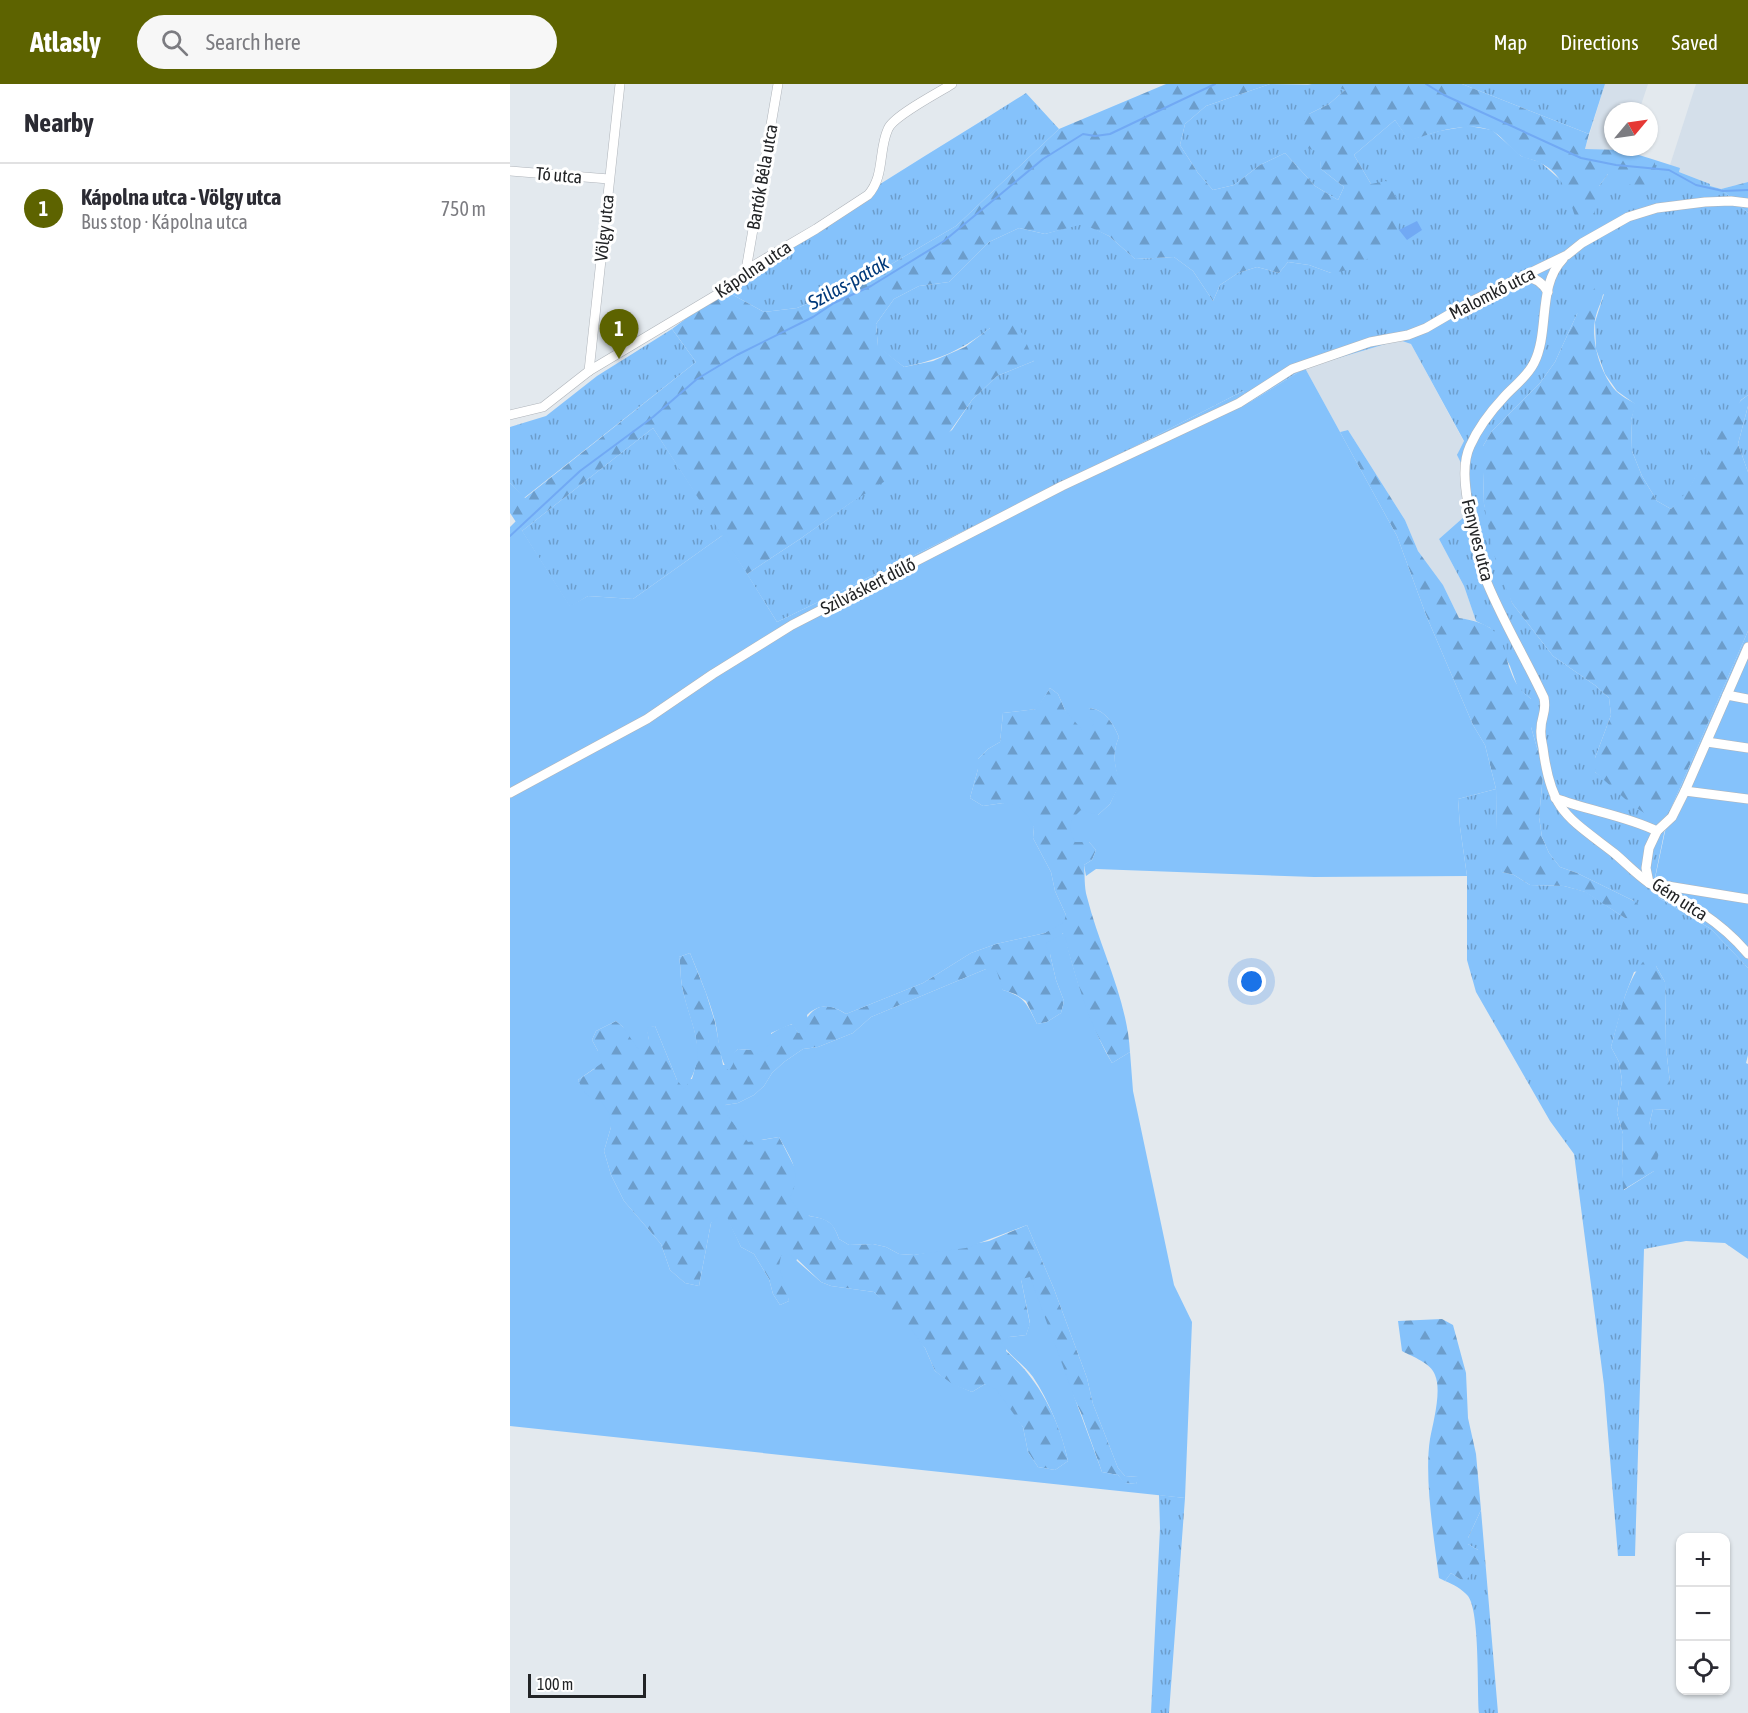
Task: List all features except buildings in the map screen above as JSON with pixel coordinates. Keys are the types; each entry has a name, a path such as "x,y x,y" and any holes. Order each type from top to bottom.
{"street":[{"name":"Völgy utca","path":"589,371 620,84"},
{"name":"Bartók Béla utca","path":"747,270 778,84"},
{"name":"Kápolna utca","path":"510,415 543,407 589,371 738,282 747,270 868,195 878,176 889,126 899,117 952,84"},
{"name":"Tó utca","path":"510,171 609,179"},
{"name":"Malomkő utca","path":"1239,403 1292,369 1370,342 1416,332 1474,300 1567,255 1582,243 1628,217 1657,208 1731,201 1748,204"},
{"name":"Fenyves utca","path":"1567,255 1554,273 1548,292 1542,338 1534,362 1528,372 1498,404 1476,434 1468,450 1466,487 1477,551 1484,573 1544,698 1546,708 1541,729 1542,747 1547,777 1555,798 1570,819 1623,861 1635,874 1649,883"},
{"path":"1523,278 1535,279 1544,285 1548,292"},
{"name":"Szilváskert dűlő","path":"510,793 647,719 792,625 1062,486 1239,403"},
{"path":"1555,798 1581,808 1630,820 1657,831 1672,817 1685,791 1748,647"},
{"path":"1727,695 1748,699"},
{"path":"1707,742 1748,748"},
{"path":"1685,791 1748,799"},
{"name":"Gém utca","path":"1657,831 1649,848 1646,868 1649,883 1698,909 1722,928 1748,954"},
{"path":"1649,883 1748,899"}],"shaded area":[{"path":"1605,84 1648,84 1642,102 1604,102 1604,150 1585,149"},
{"path":"1696,84 1748,84 1748,182 1721,189 1679,172 1670,165"},
{"path":"1417,221 1422,230 1407,240 1399,230"},
{"path":"1399,340 1411,344 1464,442 1461,462 1465,516 1439,539 1464,586 1476,621 1459,618 1443,585 1418,551 1405,520 1348,430 1340,432 1305,368"}],"green space":[{"path":"1166,84 1270,84 1206,106 1185,124 1180,145 1198,173 1213,190 1234,185 1260,165 1285,153 1315,186 1338,200 1344,187 1321,169 1319,152 1301,146 1297,131 1309,114 1329,104 1345,90 1308,84 1462,84 1589,134 1585,149 1604,150 1604,156 1642,156 1655,160 1655,170 1648,193 1608,174 1599,186 1594,213 1575,216 1563,184 1553,172 1536,161 1521,156 1494,132 1485,128 1463,127 1439,131 1409,141 1395,120 1354,155 1371,184 1386,181 1404,209 1394,239 1354,269 1331,273 1309,265 1288,262 1279,273 1257,267 1238,273 1220,285 1213,301 1193,271 1174,257 1135,259 1109,236 1083,224 1045,234 1019,228 989,242 949,282 919,286 894,299 876,324 878,346 904,367 933,361 965,347 990,328 1013,320 1023,335 1034,361 997,376 972,400 939,447 852,502 747,574 653,428 522,531 510,513 510,483 525,498 696,362 672,329 724,290 764,312 797,308 861,282 956,226 1059,129"},
{"path":"1270,84 1338,85 1345,90 1329,104 1309,114 1320,152 1321,169 1344,187 1338,200 1315,186 1285,153 1260,165 1234,185 1213,190 1198,173 1180,145 1185,124 1206,106"},
{"path":"1462,84 1605,84 1589,134"},
{"path":"1026,93 1059,129 956,226 861,282 797,308 764,312 724,290 835,213"},
{"path":"1395,120 1409,140 1439,131 1469,126 1492,130 1521,156 1540,162 1564,183 1599,186 1608,174 1655,170 1655,160 1680,168 1679,172 1721,189 1748,213 1748,395 1741,400 1683,499 1671,509 1657,501 1642,476 1632,451 1631,420 1635,404 1617,391 1605,374 1596,349 1595,322 1604,294 1577,314 1555,362 1540,383 1492,431 1483,446 1484,504 1512,603 1553,656 1596,686 1609,698 1611,715 1595,758 1595,772 1666,824 1654,882 1659,898 1711,929 1748,968 1748,1055 1746,1063 1748,1064 1748,1259 1725,1243 1686,1241 1644,1249 1635,1556 1618,1556 1604,1385 1574,1154 1550,1121 1476,992 1467,960 1467,876 1458,799 1496,789 1497,830 1502,872 1514,875 1530,885 1564,886 1586,892 1625,918 1634,901 1560,867 1549,853 1542,837 1539,817 1544,765 1531,727 1531,699 1518,688 1510,666 1490,628 1476,621 1464,586 1439,539 1465,516 1461,463 1457,455 1464,441 1411,344 1399,340 1305,368 1250,402 1243,391 1097,466 777,622 747,574 800,539 952,430 972,400 997,376 1034,361 990,328 950,353 904,367 878,347 876,324 894,299 919,286 949,282 989,242 1019,228 1045,234 1083,223 1109,236 1135,259 1174,257 1193,271 1213,301 1220,285 1238,273 1257,267 1279,273 1288,262 1309,265 1331,273 1371,184 1354,155","holes":["1656,966 1665,982 1666,1048 1670,1083 1669,1110 1653,1109 1649,1125 1654,1171 1624,1190 1623,1134 1617,1113 1622,1080 1619,1062 1611,1047 1634,972"]},
{"path":"1748,182 1748,213 1721,189"},
{"path":"1603,280 1602,297 1594,329 1598,358 1616,391 1636,404 1631,420 1632,451 1642,476 1657,501 1671,509 1682,497 1727,418 1748,395 1748,406 1738,444 1748,472 1748,631 1666,824 1637,808 1595,772 1595,758 1611,715 1609,698 1596,686 1553,656 1512,603 1497,566 1484,504 1483,446 1492,431 1540,383 1555,362 1587,296"},
{"path":"672,329 696,362 524,498 510,483 510,427 546,416 597,376"},
{"path":"1305,368 1397,536 1426,615 1473,725 1485,745 1496,789 1458,799 1467,876 1314,877 1096,869 1086,876 1084,865 1092,860 1096,850 1089,842 1075,842 1070,824 1081,810 1098,815 1110,804 1120,782 1115,760 1115,748 1119,737 1104,714 1088,708 1088,716 1094,722 1092,728 1083,731 1065,710 1058,694 1050,688 1037,709 1003,713 1000,742 978,759 978,769 970,798 983,806 1003,803 1018,806 1028,816 1034,827 1033,838 1051,872 1055,891 1066,915 1064,922 1045,933 996,944 971,953 923,983 846,1014 831,1007 821,1007 812,1011 807,1015 809,1025 804,1033 798,1033 792,1024 771,1033 771,1042 759,1055 751,1050 738,1049 733,1055 733,1064 729,1071 721,1054 710,1004 690,953 679,957 682,986 698,1051 692,1076 684,1089 677,1080 655,1026 647,1028 649,1040 646,1048 638,1049 616,1021 596,1031 592,1040 602,1063 578,1080 587,1094 601,1101 609,1113 611,1127 604,1151 611,1175 624,1201 661,1244 670,1270 685,1283 699,1286 711,1223 718,1217 727,1217 741,1247 754,1254 769,1279 773,1294 780,1305 789,1301 779,1266 781,1256 789,1254 821,1282 831,1286 874,1292 911,1329 925,1348 935,1371 951,1383 972,1392 985,1384 996,1389 1023,1427 1028,1452 1038,1467 1055,1470 1068,1461 1054,1418 1033,1377 1001,1342 1009,1337 1026,1335 1030,1323 1021,1279 1030,1277 1102,1472 1118,1475 1125,1483 1136,1484 1138,1477 1125,1476 1118,1468 1093,1404 1087,1378 1054,1289 1027,1225 966,1248 914,1255 899,1254 886,1247 873,1244 849,1245 839,1239 836,1231 828,1222 800,1213 790,1198 794,1189 794,1167 779,1137 748,1142 727,1115 725,1105 738,1103 754,1095 764,1086 772,1073 803,1049 818,1047 853,1033 871,1017 986,969 996,969 1003,990 1016,995 1025,1002 1037,1024 1047,1022 1061,1013 1064,1001 1045,944 1064,933 1089,1016 1112,1063 1130,1052 1133,1091 1174,1285 1192,1322 1185,1498 510,1426 510,527 516,521 570,606 588,596 633,599 723,535 777,622 1097,466 1243,391 1250,402"},
{"path":"1748,406 1748,472 1738,444"},
{"path":"653,428 723,535 633,599 588,596 570,607 522,531"},
{"path":"1348,430 1405,520 1418,551 1443,585 1459,618 1488,627 1496,634 1518,686 1531,699 1531,727 1544,765 1539,817 1542,837 1549,853 1560,867 1634,901 1643,909 1642,919 1625,918 1585,892 1564,886 1530,885 1514,875 1502,872 1497,857 1496,789 1485,745 1473,725 1426,615 1397,536 1340,432"},
{"path":"1748,631 1748,968 1711,929 1659,898 1654,883 1669,813"},
{"path":"1050,688 1058,694 1065,710 1088,716 1088,708 1104,714 1119,737 1115,749 1115,760 1121,782 1110,804 1098,815 1089,842 1096,850 1092,860 1084,865 1086,893 1119,993 1130,1052 1112,1063 1084,1005 1063,933 1050,954 1064,1001 1061,1013 1047,1022 1037,1024 1026,1001 1003,990 986,969 871,1017 853,1033 818,1047 803,1049 772,1073 764,1086 754,1095 738,1103 725,1105 762,1140 779,1137 797,1172 796,1186 809,1216 828,1222 839,1239 849,1245 873,1244 886,1247 899,1254 914,1255 989,1241 1027,1225 1054,1289 1087,1378 1093,1404 1118,1468 1125,1476 1139,1477 1136,1484 1124,1483 1118,1475 1102,1472 1081,1413 1021,1279 1030,1324 1026,1335 1009,1337 1006,1351 1038,1387 1053,1415 1068,1461 1055,1470 1038,1467 1028,1452 1023,1427 985,1384 972,1392 951,1384 935,1371 925,1348 874,1292 831,1286 821,1282 797,1259 787,1288 789,1301 780,1305 773,1294 769,1279 754,1254 741,1247 726,1217 711,1223 699,1286 685,1283 670,1270 661,1244 624,1201 611,1175 604,1151 611,1127 583,1093 578,1080 594,1069 598,1051 592,1040 596,1031 616,1021 649,1040 646,1027 655,1026 677,1080 692,1079 696,1065 696,1042 682,986 679,957 690,953 715,1022 723,1065 732,1064 732,1055 738,1049 751,1050 781,1028 793,1024 798,1033 807,1018 817,1008 829,1007 846,1014 923,983 971,953 996,944 1045,933 1066,915 1055,891 1051,872 1033,838 1034,827 1003,803 983,806 970,798 978,769 978,759 1000,742 1003,713 1036,709"},
{"path":"1656,949 1656,966 1665,982 1670,1110 1653,1109 1649,1125 1659,1147 1654,1171 1623,1190 1623,1134 1617,1113 1622,1080 1619,1062 1611,1047 1631,981 1646,958"},
{"path":"1442,1319 1453,1325 1466,1373 1468,1418 1476,1454 1481,1510 1468,1538 1468,1544 1478,1550 1481,1557 1479,1566 1466,1580 1451,1573 1445,1581 1439,1578 1428,1472 1437,1382 1430,1367 1402,1351 1398,1321"},
{"path":"1159,1495 1185,1498 1169,1713 1151,1713 1160,1528"},
{"path":"1481,1510 1498,1713 1479,1713 1476,1634 1472,1605 1463,1591 1445,1581 1451,1573 1460,1579 1478,1550 1468,1544 1468,1538"}],"waterway":[{"name":"Szilas-patak","path":"510,536 580,471 653,417 697,379 737,355 813,317 834,303 871,286 944,241 1043,159 1083,134 1095,136 1110,134 1215,84"},
{"path":"1426,84 1444,95 1581,158 1616,165 1669,170 1696,185 1723,191 1748,190"}],"place":[{"name":"Kápolna utca - Völgy utca","path":"619,359"}]}
